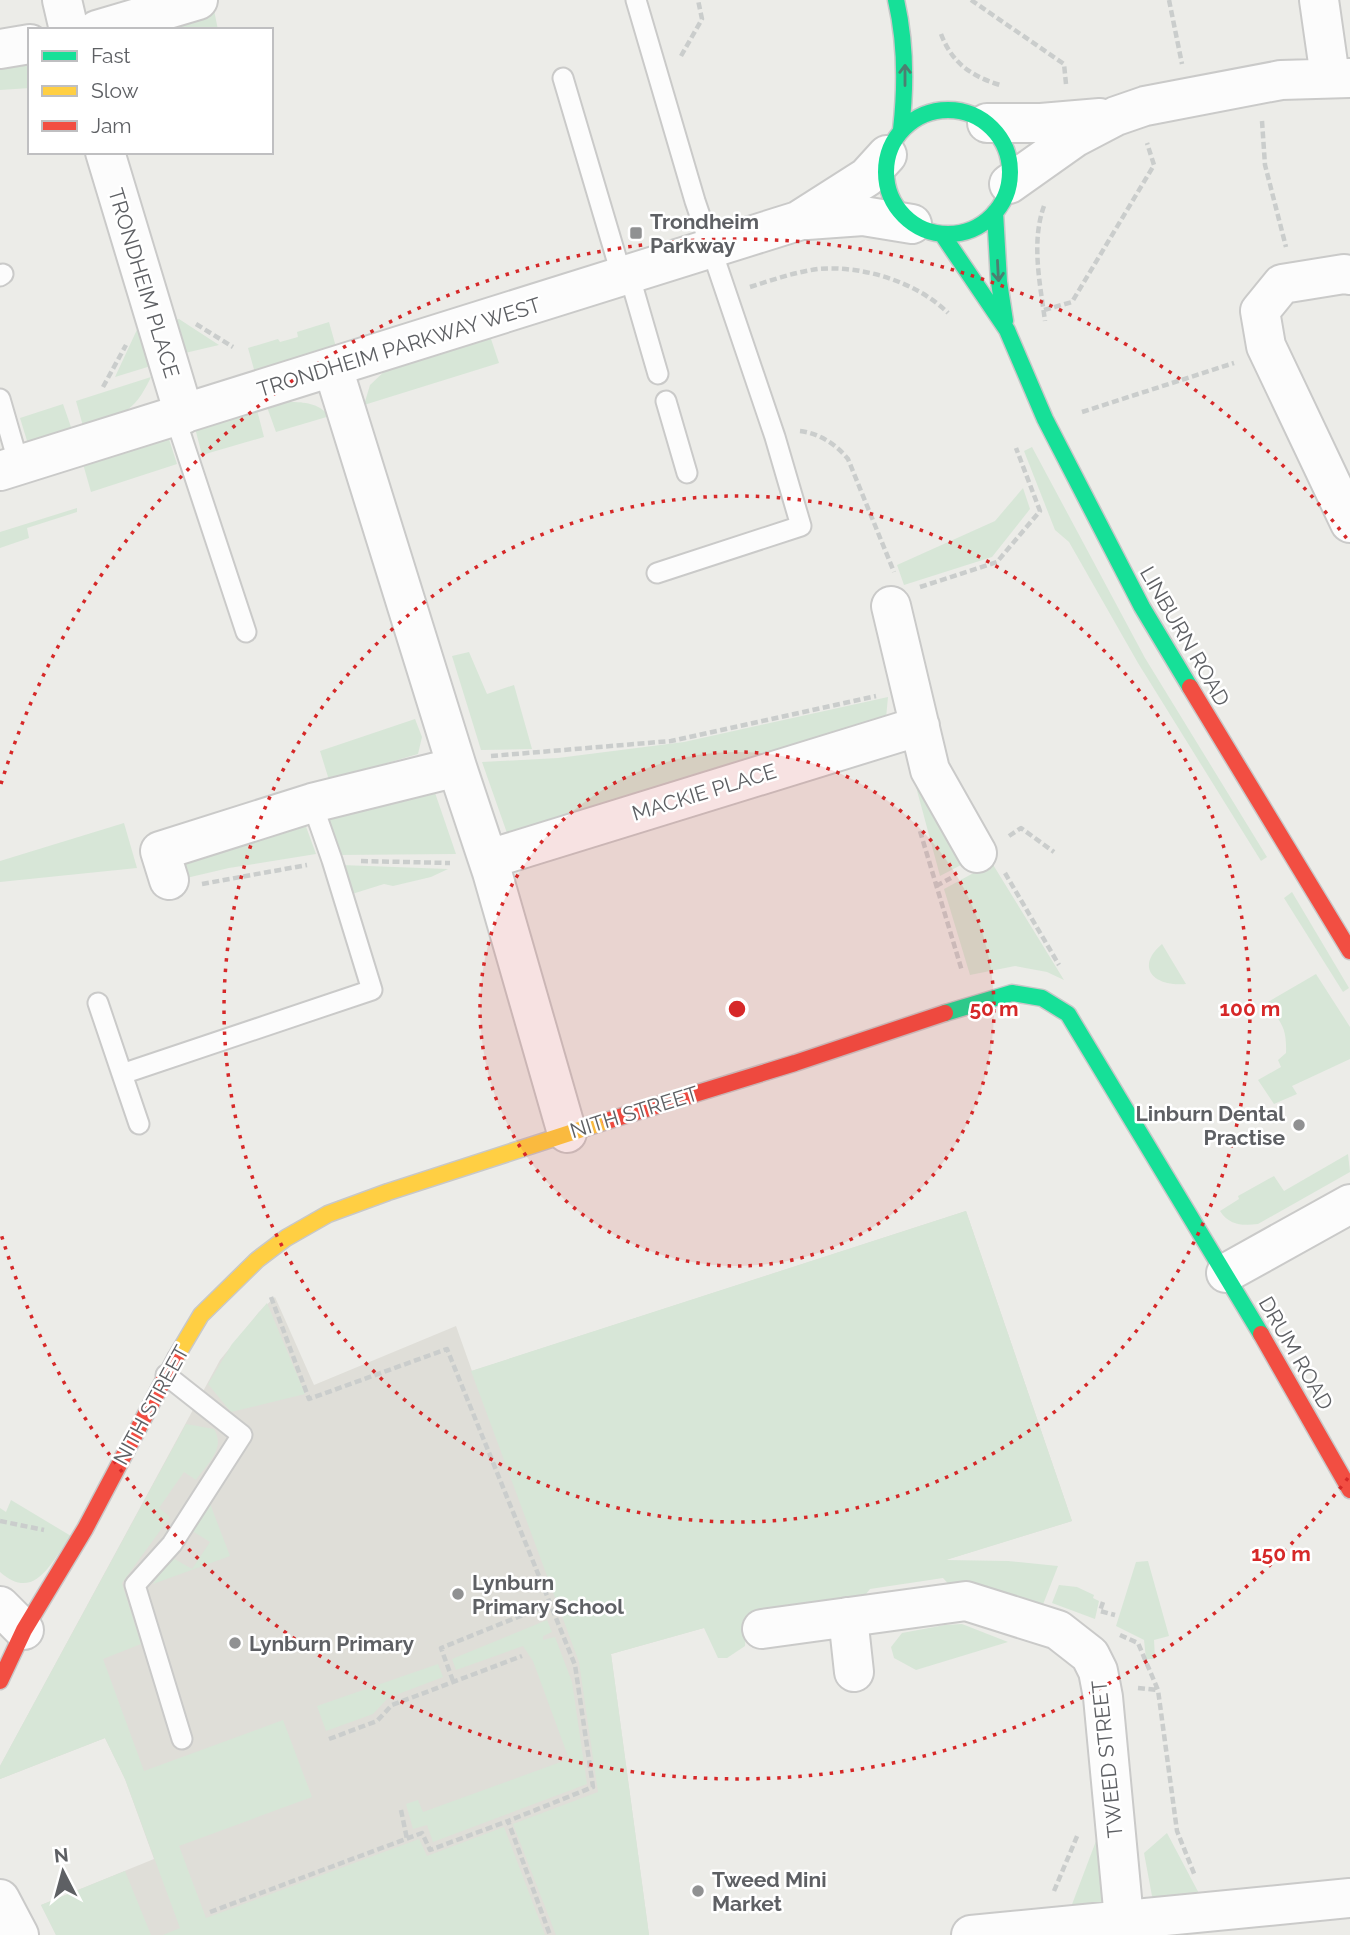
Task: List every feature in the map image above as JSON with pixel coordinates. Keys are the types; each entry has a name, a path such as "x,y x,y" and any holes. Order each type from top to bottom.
{"street":[{"path":"62,0 69,28"},
{"path":"104,28 198,0"},
{"name":"LINBURN ROAD","path":"896,0 901,21 905,83 894,143 885,174 889,193 898,210 927,229 1007,330"},
{"path":"927,229 962,233 981,225 1002,198 1063,145 1136,128 1280,80 1340,77 1319,0"},
{"name":"LINBURN ROAD","path":"901,21 922,61"},
{"path":"0,49 28,44"},
{"name":"LINBURN ROAD","path":"941,91 998,135 1006,149 1010,164 1002,198 999,282 1007,330 1045,419 1142,607 1350,951"},
{"path":"894,143 918,117 938,110 973,117 1136,128"},
{"name":"TRONDHEIM PARKWAY WEST","path":"798,221 867,177 894,143"},
{"name":"TRONDHEIM PLACE","path":"106,154 179,415"},
{"name":"TRONDHEIM PARKWAY WEST","path":"10,468 798,221 863,216 927,229"},
{"path":"1350,275 1282,284 1260,311 1269,352 1350,523"},
{"path":"333,368 456,763 489,859 567,1133"},
{"path":"896,599 910,689 930,770 993,853"},
{"name":"MACKIE PLACE","path":"489,859 920,726"},
{"path":"160,853 312,803 456,763"},
{"name":"NITH STREET","path":"0,1681 12,1618 85,1529 166,1375 201,1315 257,1260 286,1238 328,1214 387,1192 795,1063 973,1003 1012,993 1042,998 1068,1014 1226,1273"},
{"path":"1226,1273 1350,1204"},
{"name":"DRUM ROAD","path":"1226,1273 1350,1490"},
{"name":"TWEED STREET","path":"762,1629 966,1601 1058,1630 1090,1655 1098,1671 1103,1697 1124,1919"},
{"path":"848,1617 854,1672"},
{"path":"971,1935 1056,1929 1124,1919 1350,1898"},
{"path":"0,1899 19,1935"}],"lane":[{"path":"636,0 801,526 657,573"},
{"path":"563,78 658,374"},
{"path":"0,399 10,468"},
{"path":"666,401 687,473"},
{"path":"179,415 246,632"},
{"path":"122,1074 372,990 312,803"},
{"path":"98,1003 139,1124"},
{"path":"166,1375 242,1434 172,1544 135,1585 182,1739"}],"path":[{"path":"662,89 702,19 698,0"},
{"path":"971,0 1064,64 1066,85 1078,84"},
{"path":"1169,0 1183,71"},
{"path":"939,31 948,51 964,68 987,81 1013,89"},
{"path":"1262,121 1265,165 1294,282"},
{"path":"1044,310 1072,302 1154,165 1136,128"},
{"path":"1045,324 1037,239 1039,221 1049,199"},
{"path":"740,290 816,269 852,268 916,289 940,304 956,320"},
{"path":"1082,413 1269,352"},
{"path":"1079,405 1086,424"},
{"path":"775,438 797,430 810,432 839,448 848,458 883,542 896,599 997,562 1040,511 1015,446"},
{"path":"456,763 671,741 910,689"},
{"path":"916,819 973,1003"},
{"path":"1054,852 1021,828 993,853 1080,1000 1068,1014"},
{"path":"210,1912 422,1833 430,1850 593,1787 575,1665 447,1349 309,1399 257,1260"},
{"path":"0,1521 47,1531"},
{"path":"1103,1602 1100,1611 1115,1615"},
{"path":"453,1681 441,1648 550,1604"},
{"path":"329,1739 377,1721 392,1705 522,1656"},
{"path":"401,1810 407,1839"},
{"path":"508,1821 550,1935"},
{"name":"TWEED STREET","path":"1056,1929 1080,1828"}],"shaded area":[{"name":"Lynburn Primary School","path":"966,1211 1072,1521 942,1561 611,1654 649,1935 56,1935 41,1905 154,1859 125,1779 105,1738 0,1779 0,1766 220,1360 259,1312 275,1297 314,1385 456,1326 472,1371"}],"green space":[{"path":"214,10 218,28 158,28"},
{"path":"28,59 28,88 0,90 0,61"},
{"path":"179,319 219,345 185,353 174,320"},
{"path":"141,321 154,365 115,377"},
{"path":"329,322 336,347 255,373 248,348 278,339 280,342 298,337 297,332"},
{"path":"490,336 499,363 364,405 370,385 390,366"},
{"path":"151,377 138,399 124,412 83,426 76,401"},
{"path":"288,402 311,404 330,416 276,432 267,407"},
{"path":"63,404 72,430 28,444 20,418"},
{"path":"257,410 264,437 202,455 195,428"},
{"path":"168,436 177,464 91,492 83,464"},
{"path":"1032,447 1145,658 1267,857 1261,861 1138,663 1069,542 1055,530 1024,451"},
{"path":"1023,488 1030,509 992,557 904,585 897,565 995,521"},
{"path":"77,508 77,512 27,528 29,538 0,548 0,532"},
{"path":"469,652 487,694 514,685 532,749 481,750 452,656"},
{"path":"888,697 886,718 507,833 482,762 558,758 684,742"},
{"path":"415,719 422,737 418,754 329,780 320,751"},
{"path":"915,783 961,865 940,876"},
{"path":"432,784 456,854 337,855 328,825 329,814"},
{"path":"304,821 316,854 229,868 182,879 181,872 185,863"},
{"path":"124,823 137,868 0,882 0,861"},
{"path":"992,863 1064,980 1047,972 1015,966 970,975 944,889"},
{"path":"341,865 448,869 431,877 393,886 384,884 352,894"},
{"path":"1292,892 1349,988 1343,992 1284,898"},
{"path":"1162,944 1186,984 1165,982 1152,974 1150,961"},
{"path":"1316,974 1350,1027 1350,1059 1292,1086 1297,1094 1274,1104 1258,1080 1281,1067 1278,1060 1286,1053 1286,1044 1282,1025 1268,1002"},
{"path":"1348,1154 1350,1172 1258,1224 1236,1224 1220,1211 1239,1199 1238,1196 1274,1176 1284,1191"},
{"path":"966,1211 1072,1521 946,1560 1008,1561 1058,1566 1042,1607 955,1591 943,1578 870,1589 858,1604 746,1630 745,1646 727,1658 718,1658 704,1628 611,1654 649,1935 556,1935 513,1824 598,1792 579,1662 471,1371"},
{"path":"267,1303 305,1394 231,1412 208,1384 232,1344"},
{"path":"186,1424 214,1429 218,1443 216,1450 196,1480 184,1472 159,1508 170,1517 122,1583 141,1644 103,1659 144,1771 283,1720 312,1797 179,1846 206,1918 419,1839 427,1856 504,1827 545,1935 163,1935 180,1928 125,1779 105,1738 0,1779 0,1766"},
{"path":"11,1500 71,1536 49,1567 33,1581 23,1583 12,1580 0,1572 0,1508 6,1512"},
{"path":"209,1501 230,1556 153,1584 171,1557 192,1569 210,1542 189,1529"},
{"path":"1148,1561 1169,1636 1154,1640 1155,1659 1146,1659 1144,1640 1116,1626 1136,1562"},
{"path":"1059,1585 1077,1587 1094,1595 1093,1598 1099,1601 1095,1619 1052,1603"},
{"path":"547,1620 552,1632 543,1636 543,1640 555,1637 572,1682 587,1784 433,1842 427,1825 413,1829 406,1804 418,1800 423,1812 569,1759 533,1661 523,1646 456,1670 452,1659"},
{"path":"962,1624 1008,1642 916,1670 894,1658 891,1647 902,1633"},
{"path":"438,1664 443,1677 388,1698 373,1714 326,1731 317,1706"},
{"path":"1167,1833 1203,1901 1156,1903 1152,1896 1144,1853"},
{"path":"1111,1840 1117,1900 1068,1915 1096,1841"},
{"path":"125,1871 151,1935 56,1935 41,1905"}],"traffic: fast":[{"path":"896,0 904,65 901,130"},
{"path":"948,110 972,114 992,128 1006,148 1010,172 1006,196 992,216 972,230 948,234 924,230 904,216 890,196 886,172 890,148 904,128 924,114 948,110"},
{"path":"995,212 999,282 1005,321"},
{"path":"942,234 1007,330 1045,419 1142,607 1190,687"},
{"path":"945,1013 1012,993 1042,998 1068,1014 1261,1334"}],"traffic: slow":[{"path":"176,1357 201,1315 257,1260 286,1238 328,1214 610,1120"}],"traffic: jam":[{"path":"1190,687 1350,951"},
{"path":"610,1120 945,1013"},
{"path":"1261,1334 1350,1490"},
{"path":"0,1681 24,1630 85,1529 176,1357"}],"place":[{"name":"Trondheim Parkway","path":"636,233"},
{"name":"Linburn Dental Practise","path":"1299,1125"},
{"name":"Lynburn Primary School","path":"458,1594"},
{"name":"Lynburn Primary","path":"235,1643"},
{"name":"Tweed Mini Market","path":"698,1891"}]}
